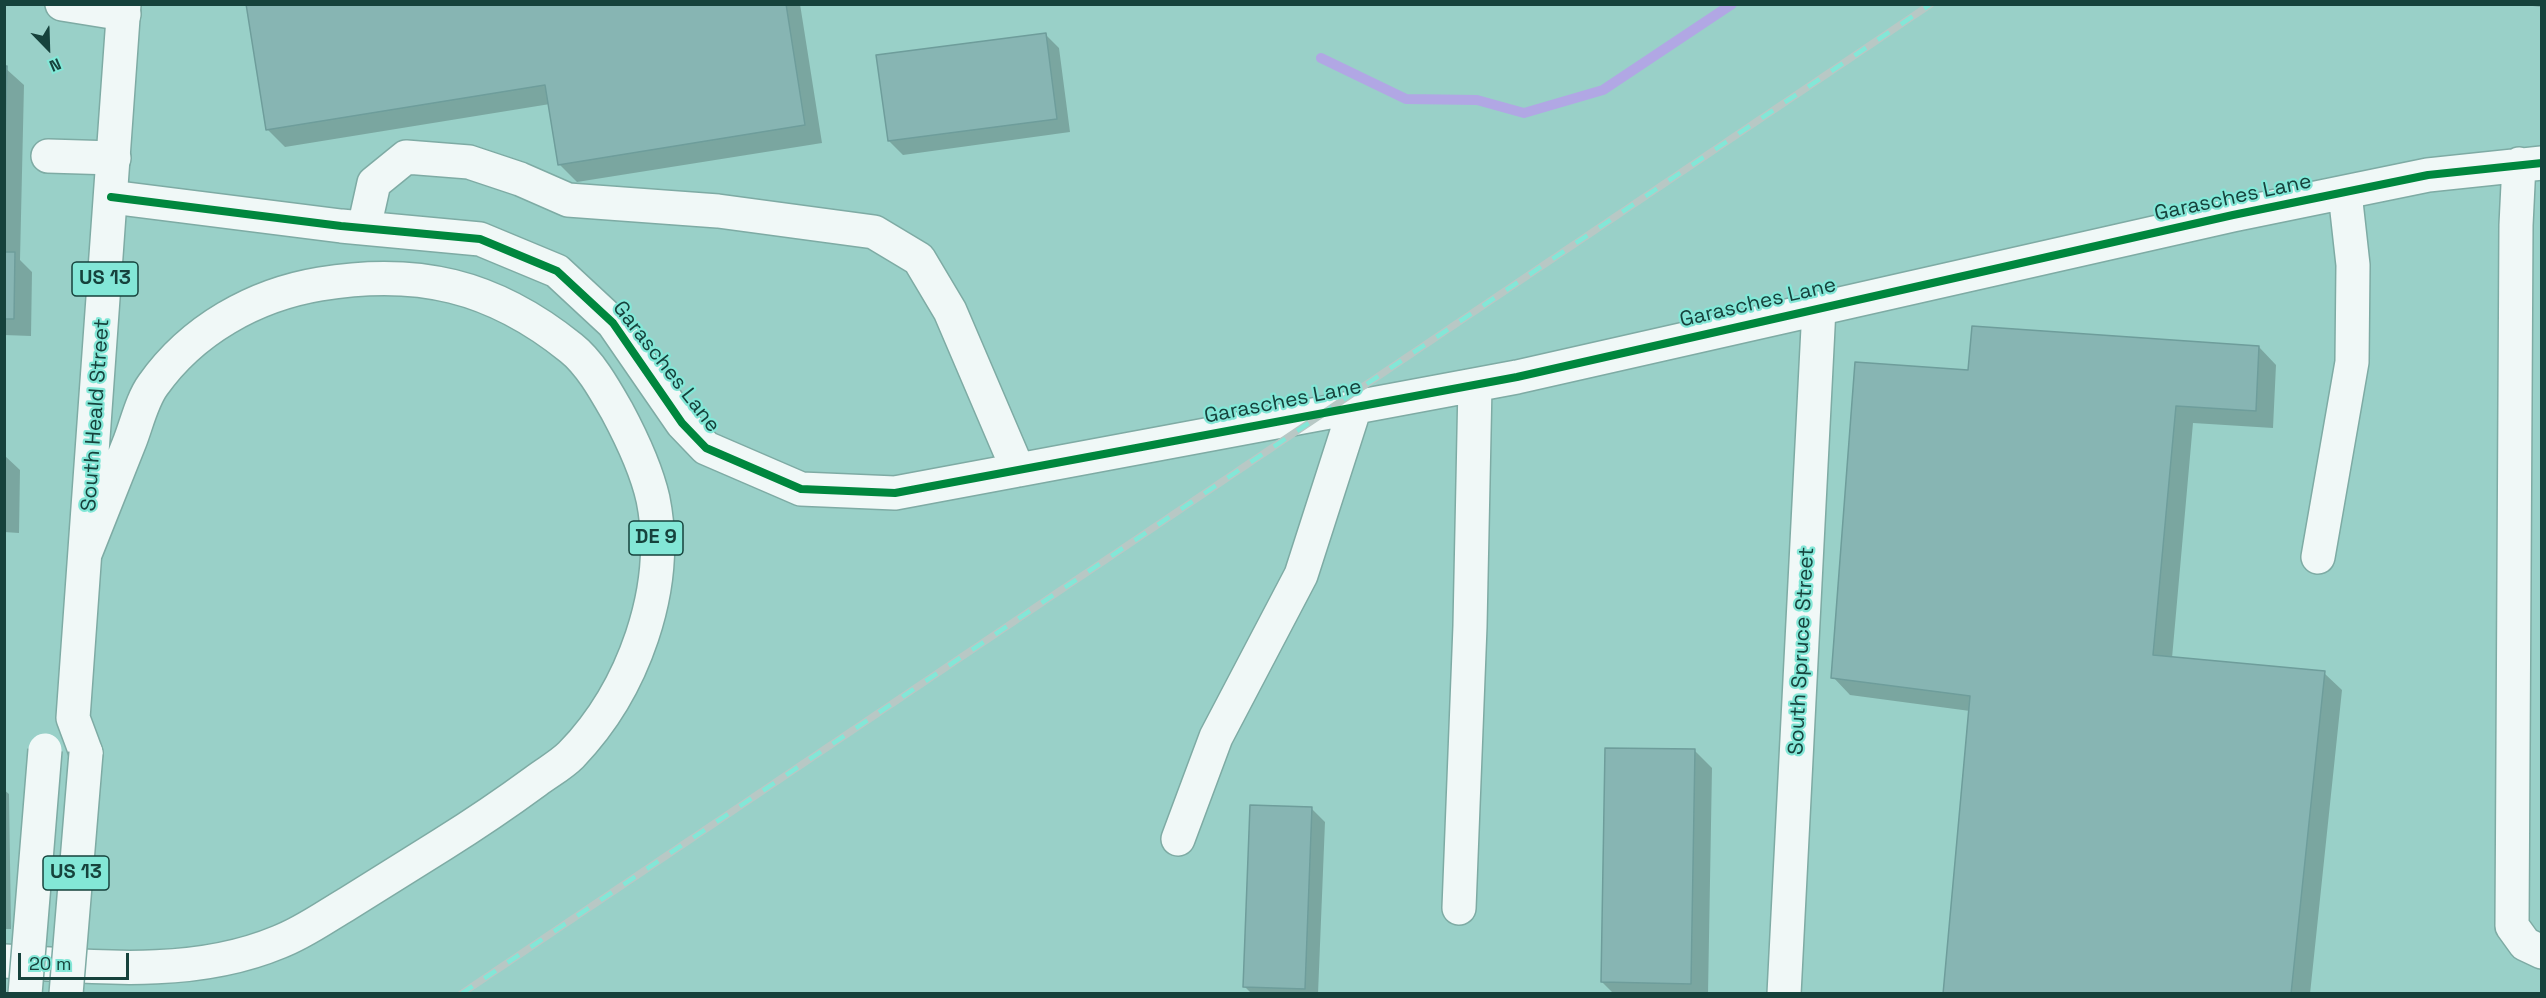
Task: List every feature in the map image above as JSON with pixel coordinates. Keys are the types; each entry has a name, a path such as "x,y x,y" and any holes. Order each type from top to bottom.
{"street":[{"path":"62,4 124,9"},
{"name":"South Heald Street","path":"66,993 86,753 73,718 124,9"},
{"path":"48,156 114,158"},
{"path":"364,228 374,183 406,157 469,162 520,179 568,200 718,211 874,232 919,260 950,311 1018,470"},
{"path":"2530,164 2516,237 2512,926 2525,944 2541,952"},
{"name":"Garasches Lane","path":"111,197 364,228 480,239 557,272 613,323 682,423 706,448 801,489 895,493 1475,385 2233,215 2428,175 2530,164"},
{"path":"2318,557 2352,363 2353,265 2345,193"},
{"name":"DE 9","path":"4,962 162,967 200,964 278,943 310,927 488,816 569,757 605,713 630,667 650,611 656,551 653,500 634,442 608,395 575,351 528,318 473,291 426,280 363,277 293,289 252,305 216,323 177,357 151,387 85,554"},
{"name":"South Spruce Street","path":"1784,993 1819,308"},
{"path":"1459,908 1470,626 1475,385"},
{"path":"1178,839 1216,737 1301,575 1355,407"},
{"name":"US 13","path":"25,993 45,750 73,718"}],"building":[{"path":"246,4 786,4 805,125 558,165 545,85 266,130"},
{"path":"1046,33 1057,119 888,141 876,55"},
{"path":"4,66 7,66 4,185"},
{"path":"4,252 15,252 14,319 4,319"},
{"path":"1972,326 2259,346 2256,411 2176,406 2153,655 2325,671 2291,994 1943,994 1970,696 1831,678 1855,362 1968,370"},
{"path":"1605,748 1695,749 1691,984 1601,982"},
{"path":"1250,805 1312,807 1305,989 1243,987"}],"waterway":[{"path":"1321,58 1406,99 1477,100 1524,113 1603,90 1732,4"}],"railway":[{"path":"461,994 1931,4"}],"cycle path":[{"path":"111,197 341,226 480,239 557,271 613,323 682,423 706,448 801,489 895,493 1517,377 2233,215 2428,175 2542,163"}]}
